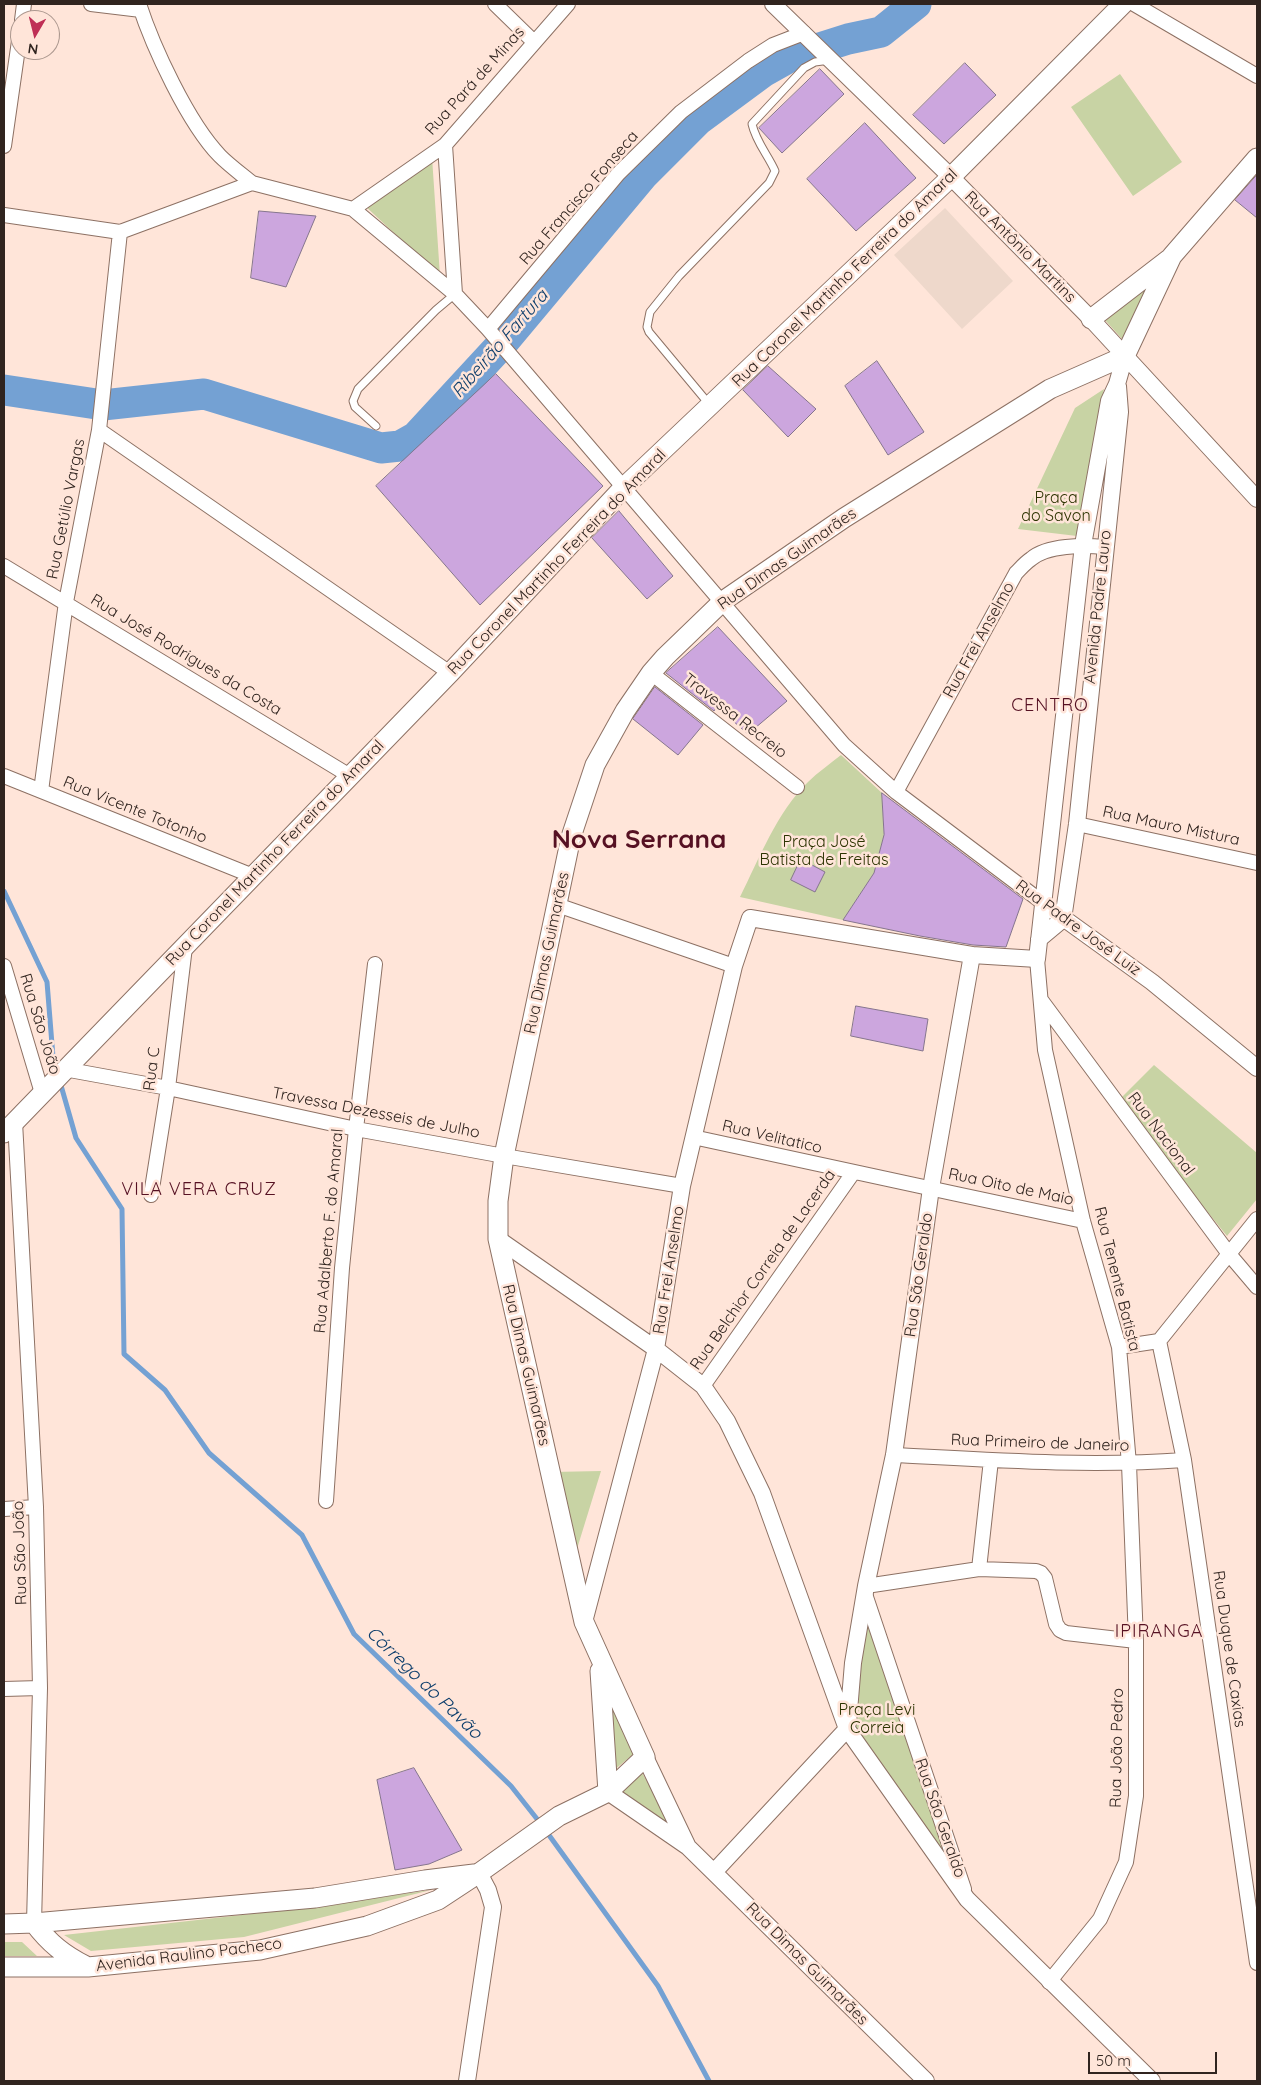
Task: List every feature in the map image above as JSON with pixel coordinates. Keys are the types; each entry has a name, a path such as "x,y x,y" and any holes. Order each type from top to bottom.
{"main road":[{"name":"Rua Coronel Martinho Ferreira do Amaral","path":"9,1127 450,673 623,488 951,177 1123,4"},
{"path":"1091,319 1172,256 1257,158"},
{"path":"1125,356 1172,256"},
{"name":"Rua Dimas Guimarães","path":"645,1757 584,1622 498,1239 498,1201 504,1156 571,838 595,765 625,712 651,673 723,601 844,518 1050,389 1125,356"},
{"name":"Rua Dimas Guimarães","path":"600,1660 608,1792"},
{"name":"Avenida Raulino Pacheco","path":"4,1968 88,1967 260,1950 367,1926 438,1900 480,1873 559,1816 608,1792 645,1757"},
{"name":"Avenida Raulino Pacheco","path":"4,1924 34,1923 315,1898 480,1873"},
{"path":"34,1923 56,1948 68,1957 88,1967"}],"street":[{"path":"91,4 140,7 172,82 192,117 220,156 252,183 354,208"},
{"path":"495,4 534,42"},
{"name":"Rua Pará de Minas","path":"354,208 445,145 568,4"},
{"path":"1134,4 1257,76"},
{"name":"Rua Antônio Martins","path":"776,5 951,177 1091,319 1257,499"},
{"name":"Rua Francisco Fonseca","path":"492,333 618,174 681,112 748,61 773,45 804,34"},
{"path":"4,146 16,60"},
{"path":"445,145 455,294"},
{"path":"4,215 120,232 252,183"},
{"name":"Rua Padre José Luiz","path":"354,208 455,294 492,333 623,488 723,601 844,745 896,792 1063,919 1152,982 1257,1068"},
{"name":"Rua Getúlio Vargas","path":"41,791 66,602 100,424 120,232"},
{"name":"Avenida Padre Lauro","path":"1037,959 1083,545 1109,401 1117,384 1125,356"},
{"name":"Avenida Padre Lauro","path":"1063,919 1077,824 1104,547 1120,412 1117,384"},
{"path":"100,424 450,673"},
{"name":"Rua Frei Anselmo","path":"896,792 1016,573 1032,557 1050,550 1083,545 1104,547"},
{"name":"Rua José Rodrigues da Costa","path":"4,566 350,776"},
{"name":"Travessa Recreio","path":"651,673 797,787"},
{"name":"Rua Vicente Totonho","path":"4,776 253,876"},
{"name":"Rua Mauro Mistura","path":"1077,824 1257,863"},
{"path":"557,905 734,966"},
{"name":"Rua Frei Anselmo","path":"584,1622 656,1349 682,1186 734,966 750,918 972,955"},
{"path":"1039,939 1063,919"},
{"name":"Rua C","path":"151,1195 168,1088 185,947"},
{"path":"972,955 1037,959"},
{"name":"Rua São Geraldo","path":"848,1729 853,1663 865,1590 894,1455 931,1188 972,955"},
{"name":"Rua Tenente Batista","path":"1037,959 1045,1050 1083,1221 1119,1347 1130,1464 1136,1642"},
{"name":"Rua Adalberto F. do Amaral","path":"326,1501 342,1268 375,964"},
{"name":"Rua São João","path":"4,966 43,1092"},
{"name":"Rua Nacional","path":"1040,1000 1229,1254 1257,1287"},
{"name":"Travessa Dezesseis de Julho","path":"64,1070 168,1088 356,1129 682,1186"},
{"name":"Rua São João","path":"9,1127 36,1508 40,1688 34,1923"},
{"name":"Rua Velitatico","path":"693,1137 852,1173 931,1188"},
{"name":"Rua Belchior Correia de Lacerda","path":"703,1386 852,1173"},
{"name":"Rua Oito de Maio","path":"931,1188 1083,1221"},
{"path":"1119,1347 1159,1341 1257,1220"},
{"path":"498,1239 656,1349 703,1386 727,1421 762,1493 848,1729 967,1899 1049,1982 1152,2081"},
{"name":"Rua Duque de Caxias","path":"1159,1341 1184,1460 1256,1942 1257,1963"},
{"name":"Rua Primeiro de Janeiro","path":"894,1455 1130,1464 1184,1460"},
{"path":"979,1569 991,1460"},
{"path":"4,1509 36,1508"},
{"path":"865,1590 979,1569 1036,1571 1041,1573 1044,1578 1056,1624 1060,1630 1066,1633 1136,1642"},
{"name":"Rua São Geraldo","path":"865,1590 967,1899"},
{"name":"Rua João Pedro","path":"1049,1982 1100,1919 1126,1862 1136,1796 1136,1642"},
{"path":"4,1689 40,1688"},
{"path":"714,1872 848,1729"},
{"name":"Rua Dimas Guimarães","path":"645,1757 688,1847"},
{"name":"Rua Dimas Guimarães","path":"608,1792 688,1847 926,2081"},
{"path":"467,2081 493,1908 488,1890 480,1873"}],"lane":[{"path":"711,406 649,332 650,312 679,276 768,182 775,171 769,157 755,136 752,124 804,68 828,57"},
{"path":"376,426 355,407 353,401 358,389 436,310 455,294"}],"shaded area":[{"path":"945,208 1013,281 962,329 894,255"}],"green space":[{"path":"1120,74 1182,162 1133,196 1071,107"},
{"path":"432,157 440,276 363,204"},
{"path":"1150,283 1123,340 1105,320"},
{"name":"Praça do Savon","path":"1104,389 1077,536 1018,529 1075,408"},
{"name":"Praça José Batista de Freitas","path":"841,755 882,793 884,835 874,873 843,920 740,897 770,836 787,807 808,782"},
{"path":"1154,1065 1257,1153 1257,1199 1227,1236 1118,1101"},
{"path":"601,1471 572,1565 552,1472"},
{"name":"Praça Levi Correia","path":"865,1601 967,1898 848,1726"},
{"path":"606,1696 636,1752 608,1775"},
{"path":"640,1769 670,1824 613,1791"},
{"path":"431,1890 244,1937 91,1951 64,1935 304,1908"},
{"path":"4,1942 22,1942 37,1956 4,1956"}],"building":[{"path":"965,63 996,95 944,144 913,115"},
{"path":"820,69 844,94 782,153 759,128"},
{"path":"865,123 916,178 856,231 807,179"},
{"path":"1257,175 1257,218 1235,200"},
{"path":"259,211 316,216 286,287 251,278"},
{"path":"877,361 924,432 888,455 845,386"},
{"path":"768,366 816,409 788,437 743,390"},
{"path":"496,374 603,486 480,605 376,486"},
{"path":"619,511 673,576 647,599 592,538"},
{"path":"718,627 787,701 748,734 717,707 714,711 666,673"},
{"path":"655,687 703,725 678,755 633,719"},
{"path":"882,793 1023,899 1006,947 973,945 843,920 874,873 884,835"},
{"path":"801,859 825,872 815,892 791,880"},
{"path":"856,1006 928,1019 923,1051 851,1036"},
{"path":"414,1768 462,1850 429,1864 395,1870 377,1780"}],"waterway":[{"name":"Ribeirão Fartura","path":"4,390 103,405 204,394 381,448 400,446 416,437 500,346 643,175 698,120 763,72 788,58 848,39 881,32 916,4"},
{"name":"Córrego do Pavão","path":"4,891 47,982 53,1057 57,1071"},
{"name":"Córrego do Pavão","path":"60,1082 76,1138 122,1209 124,1354 165,1390 209,1453 302,1535 354,1634 511,1786 541,1824"},
{"name":"Córrego do Pavão","path":"546,1831 658,1986 709,2081"}],"district":[{"name":"CENTRO","path":"1050,706"},
{"name":"Nova Serrana","path":"639,840"},
{"name":"VILA VERA CRUZ","path":"199,1190"},
{"name":"IPIRANGA","path":"1159,1632"}]}
